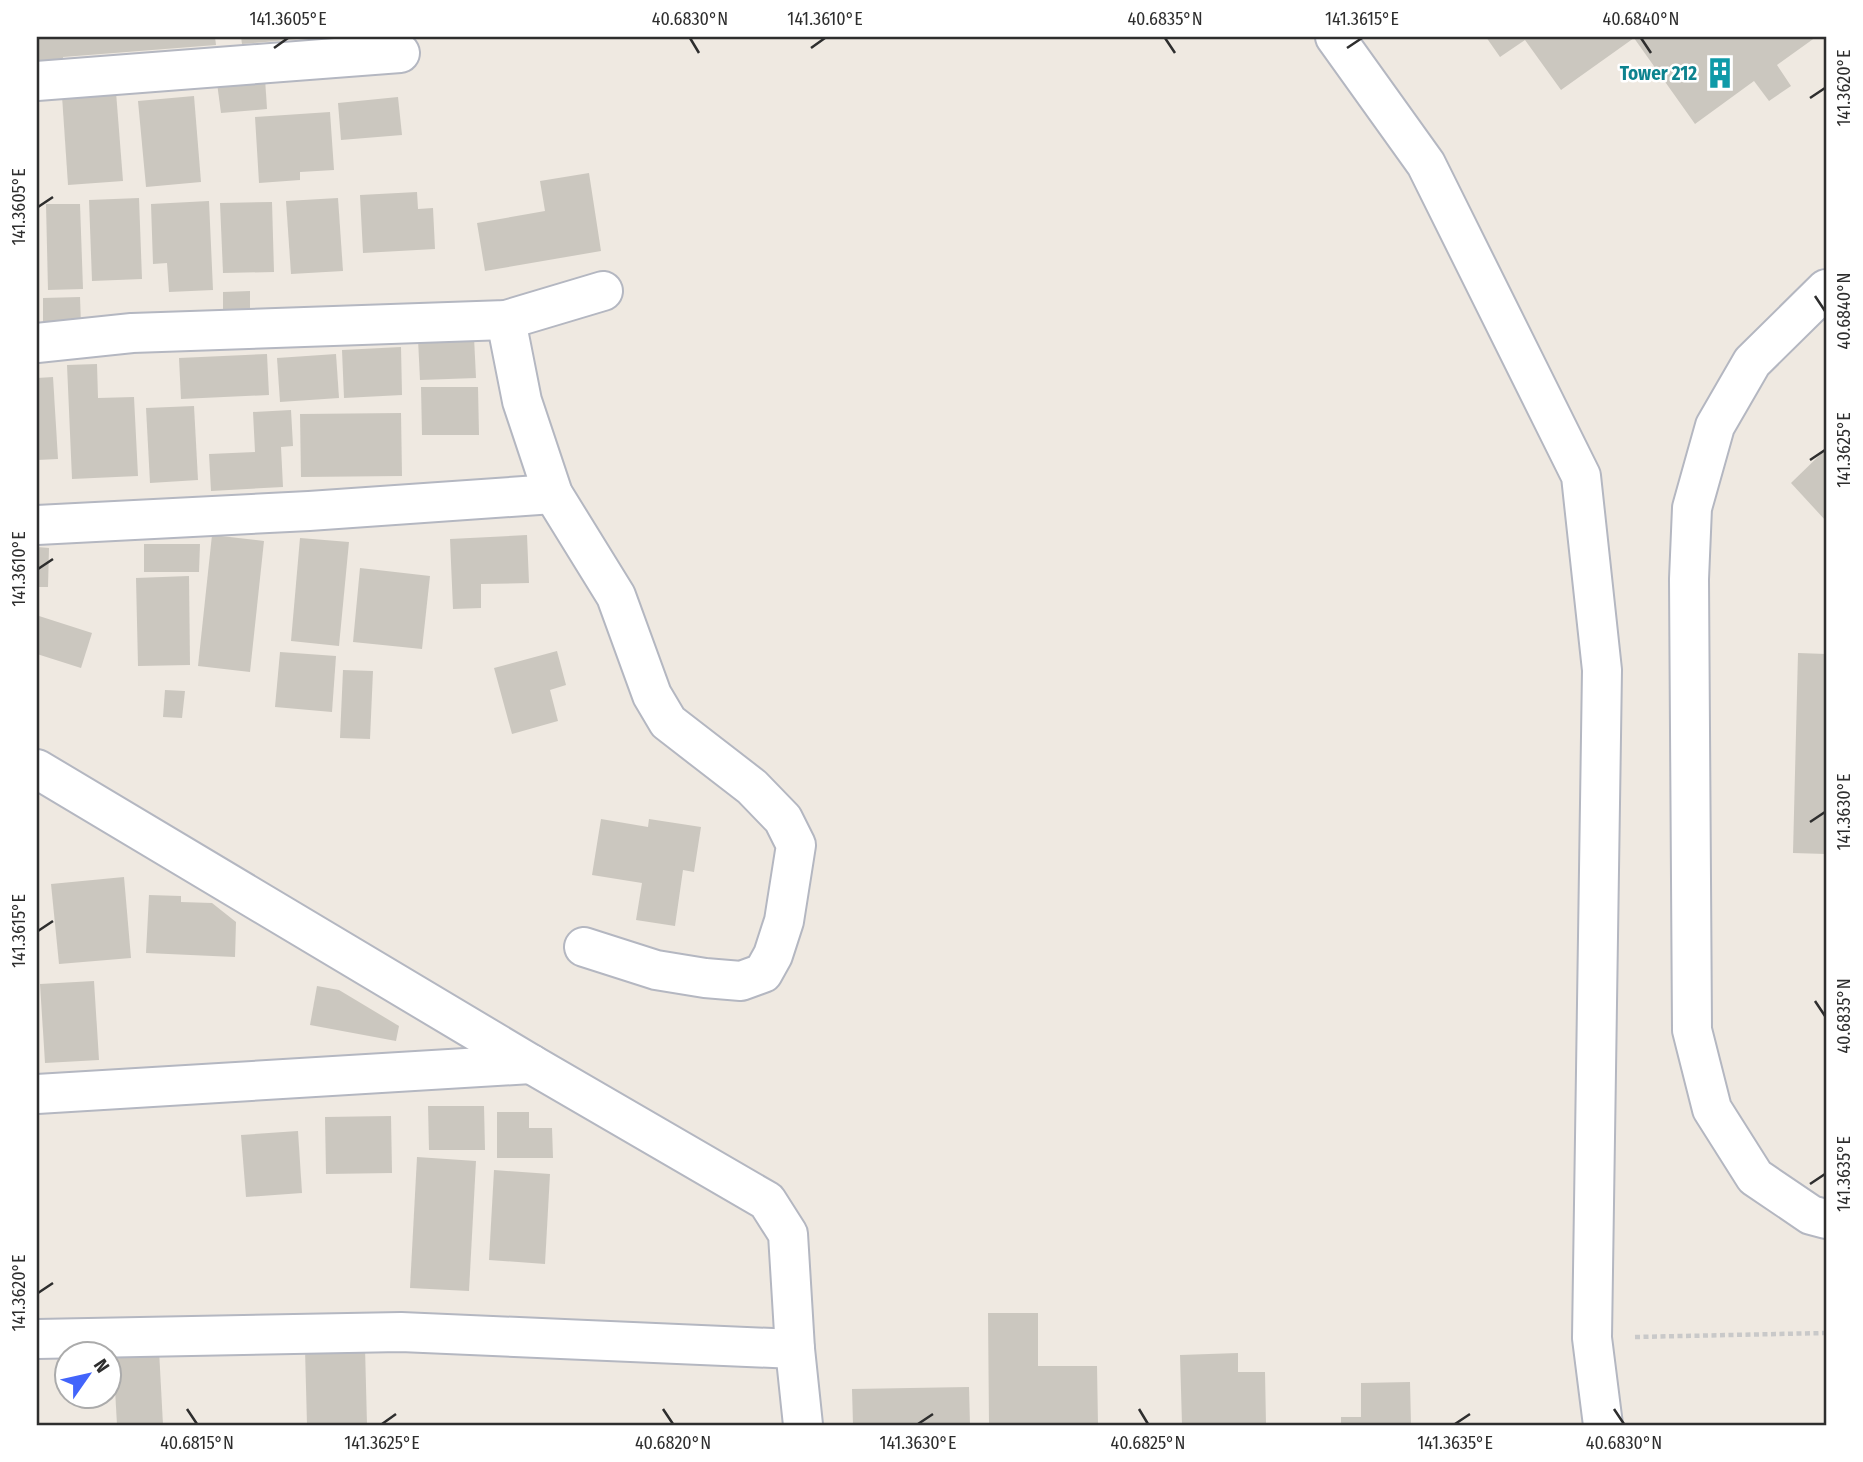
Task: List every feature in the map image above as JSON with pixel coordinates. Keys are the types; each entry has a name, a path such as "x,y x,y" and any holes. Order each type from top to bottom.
{"street":[{"path":"1335,37 1426,164 1581,476 1602,670 1592,1338 1603,1425"},
{"path":"37,81 400,52"},
{"path":"1826,289 1752,362 1715,426 1692,508 1689,579 1692,1030 1712,1109 1755,1177 1811,1215 1826,1219"},
{"path":"37,343 132,333 506,320 603,291"},
{"path":"506,320 522,401 553,494 616,596 652,695 668,722 752,787 783,819 796,845 784,921 764,973 741,981 705,978 656,970 584,947"},
{"path":"37,525 309,511 553,494"},
{"path":"37,769 531,1064 767,1201 788,1234 803,1425"},
{"path":"37,1094 531,1064"},
{"path":"37,1339 401,1332 795,1349"}],"path":[{"path":"1592,1338 1826,1333"}],"building":[{"path":"37,37 215,37 216,45 63,57 63,69 37,71"},
{"path":"241,37 298,37 298,39 242,44"},
{"name":"Tower 212","path":"1486,37 1816,37 1777,65 1791,86 1769,101 1754,81 1695,124 1634,38 1561,90 1525,40 1500,57"},
{"path":"265,78 267,109 221,113 217,83"},
{"path":"116,92 123,181 68,185 62,96"},
{"path":"194,96 201,182 146,187 138,101"},
{"path":"398,97 402,135 341,140 338,103"},
{"path":"330,112 334,170 300,172 300,180 259,183 255,117"},
{"path":"589,173 601,251 485,271 477,223 545,211 540,181"},
{"path":"417,192 418,209 433,208 435,249 363,253 360,195"},
{"path":"139,198 142,279 92,281 89,200"},
{"path":"338,198 343,271 291,274 286,201"},
{"path":"209,201 213,290 169,292 167,263 153,264 151,204"},
{"path":"272,202 274,272 223,273 220,203"},
{"path":"46,204 80,204 83,289 48,290"},
{"path":"250,291 250,311 223,312 223,292"},
{"path":"80,297 81,325 43,325 43,298"},
{"path":"474,337 476,378 420,380 418,339"},
{"path":"401,347 402,395 344,398 342,350"},
{"path":"267,354 269,395 181,399 179,358"},
{"path":"336,354 339,398 280,402 277,358"},
{"path":"97,364 98,398 134,397 138,476 72,479 67,365"},
{"path":"53,377 58,459 37,460 37,378"},
{"path":"421,387 478,387 479,435 422,435"},
{"path":"194,406 198,480 150,483 146,408"},
{"path":"291,410 293,446 281,447 283,487 211,491 209,454 255,452 253,412"},
{"path":"401,413 402,476 301,477 300,414"},
{"path":"1826,449 1826,521 1791,483"},
{"path":"212,535 264,541 250,672 198,666"},
{"path":"527,535 529,583 481,584 481,608 453,609 450,539"},
{"path":"300,538 349,542 339,646 291,641"},
{"path":"144,544 200,544 199,572 144,572"},
{"path":"37,547 49,548 48,587 37,587"},
{"path":"360,568 430,576 422,649 353,642"},
{"path":"189,576 190,665 138,666 136,578"},
{"path":"39,616 92,633 81,668 37,654"},
{"path":"557,651 566,685 550,690 558,721 512,734 494,668"},
{"path":"280,652 336,656 332,712 275,707"},
{"path":"1798,653 1826,654 1826,854 1793,853"},
{"path":"343,670 373,671 370,739 340,738"},
{"path":"165,690 185,691 182,718 163,717"},
{"path":"601,819 648,827 649,819 701,827 694,872 683,870 675,926 636,920 642,883 592,875"},
{"path":"124,877 131,958 59,964 51,884"},
{"path":"149,895 181,896 181,902 212,903 236,922 235,957 146,953"},
{"path":"94,981 99,1060 45,1063 40,984"},
{"path":"317,986 339,990 399,1026 396,1041 310,1025"},
{"path":"428,1106 484,1106 485,1150 429,1150"},
{"path":"497,1112 529,1112 529,1128 552,1128 553,1158 497,1158"},
{"path":"391,1116 392,1173 326,1174 325,1117"},
{"path":"298,1131 302,1193 246,1197 241,1135"},
{"path":"417,1157 476,1161 469,1291 410,1288"},
{"path":"494,1170 550,1174 545,1264 489,1260"},
{"path":"988,1313 1038,1313 1038,1366 1097,1366 1098,1425 989,1425"},
{"path":"365,1347 367,1425 307,1425 305,1349"},
{"path":"159,1350 163,1425 117,1425 116,1410 122,1410 122,1352"},
{"path":"1238,1353 1238,1372 1265,1372 1266,1425 1182,1425 1180,1355"},
{"path":"1410,1382 1411,1425 1341,1425 1341,1417 1361,1417 1361,1383"},
{"path":"969,1387 970,1425 853,1425 852,1389"}],"place":[{"name":"Tower 212","path":"1720,73"}]}
